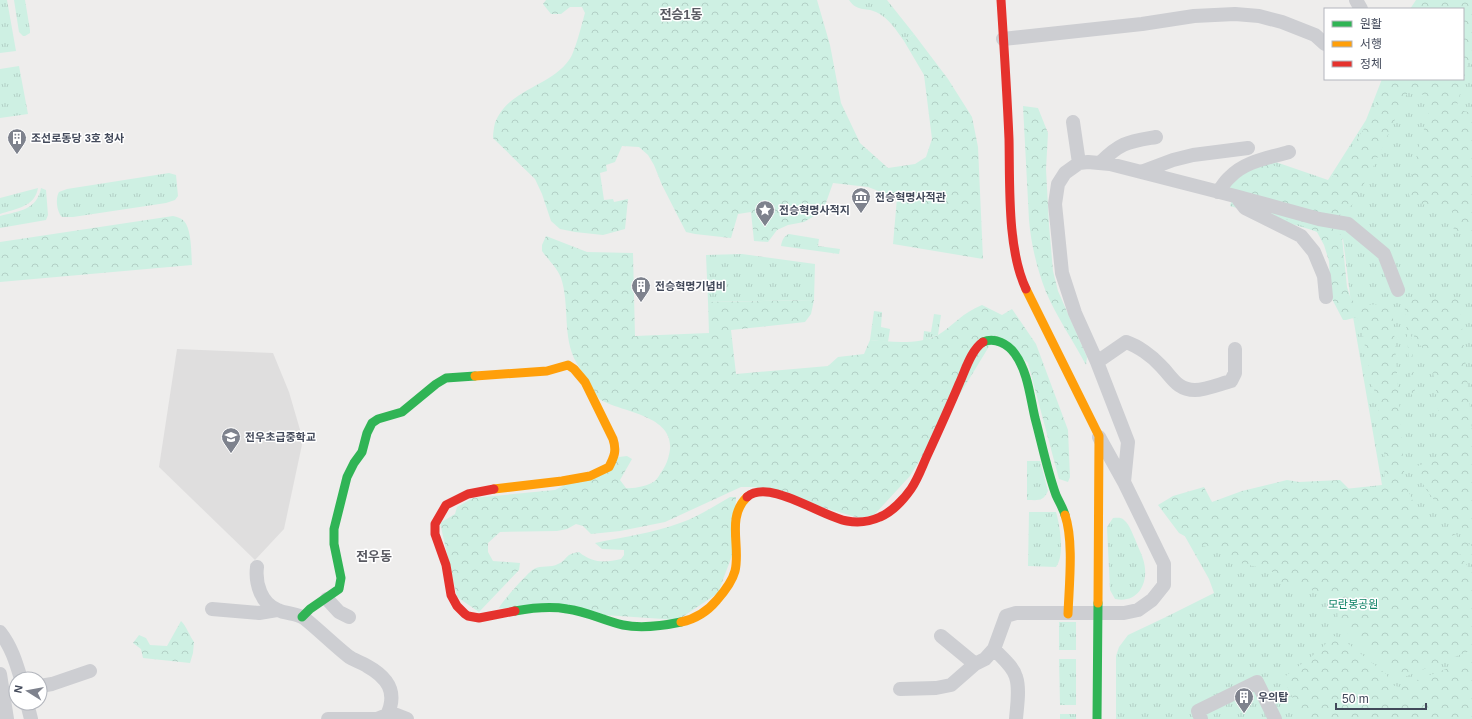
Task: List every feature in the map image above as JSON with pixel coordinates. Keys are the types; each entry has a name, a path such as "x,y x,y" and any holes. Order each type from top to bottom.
{"street":[{"path":"900,689 944,687 951,685 974,664 985,659 994,649 1006,616 1016,614 1124,614 1138,610 1152,600 1164,585 1164,564 1020,276 1012,233 1001,0"},
{"path":"1003,39 1142,24 1194,16 1235,14 1259,16 1282,22 1314,35 1324,43"},
{"path":"1073,122 1079,163"},
{"path":"1100,163 1112,151 1127,142 1156,137"},
{"path":"1141,172 1173,160 1193,155 1248,148"},
{"path":"1218,192 1229,178 1248,164 1289,152"},
{"path":"1124,482 1128,442 1097,362 1075,313 1062,273 1055,204 1058,184 1065,173 1079,163 1100,163 1141,172 1319,219 1348,224 1384,254 1398,290"},
{"path":"1236,196 1245,208 1302,236 1314,252 1324,276 1326,297"},
{"path":"302,617 308,610 327,600 340,589 341,578 334,544 334,529 347,477 354,463 362,452 372,423 378,419 402,412 436,384 446,378 547,371 568,365 574,368 583,380 612,440 616,453 614,462 605,471 585,477 551,483 485,489 455,499 441,508 435,520 434,532 447,567 450,594 456,607 468,616 488,617 535,608 563,608 593,615 622,625 642,628 679,623 701,615 708,610 720,596 734,574 737,554 735,530 736,517 742,502 752,494 765,491 787,497 847,522 865,522 878,518 898,504 913,486 947,414 963,373 979,345 988,339 996,340 1008,345 1022,365 1057,497 1068,521 1070,556 1068,614"},
{"path":"1097,362 1126,342 1135,345 1161,365 1172,380 1181,387 1195,390 1231,381 1235,372 1235,349"},
{"path":"1097,719 1099,436"},
{"path":"257,567 256,578 260,593 268,603 277,610"},
{"path":"327,600 339,612 349,617"},
{"path":"212,609 259,612 277,610 302,617 349,657 378,673 388,684 392,698 391,708 387,715 377,719 328,719"},
{"path":"0,632 8,642 19,671"},
{"path":"941,636 974,664"},
{"path":"994,649 1007,663 1016,677 1018,694 1016,719"},
{"path":"48,685 90,671"},
{"path":"0,674 7,719"},
{"path":"1201,719 1198,711 1257,682 1275,719"},
{"path":"389,712 407,719"}],"shaded area":[{"name":"전우초급중학교","path":"177,349 273,353 289,392 303,440 284,529 255,560 159,467"}],"green space":[{"path":"0,0 7,0 16,51 0,53"},
{"path":"14,0 25,0 30,33 25,36 19,32"},
{"path":"546,0 817,0 830,45 841,103 860,143 888,168 915,164 926,157 932,139 924,75 904,41 914,34 948,79 972,117 978,147 983,259 893,244 897,198 868,187 833,183 823,211 804,222 788,225 777,230 768,242 754,241 751,212 738,214 731,238 686,232 662,185 654,165 648,155 639,147 622,146 615,162 606,165 607,171 600,173 604,200 613,199 614,202 628,199 625,229 603,235 560,229 551,221 542,194 535,179 493,138 495,123 501,112 509,103 519,95 561,69 569,60 574,51 585,13 582,7 570,7 561,14 551,14 543,4"},
{"path":"849,0 887,0 914,34 904,41 892,25 881,15 876,12 858,8"},
{"name":"모란봉공원","path":"1416,0 1472,0 1472,719 1116,719 1116,656 1119,647 1128,635 1214,593 1209,579 1169,508 1382,485 1352,311 1343,239 1230,206 1237,179 1270,160 1328,180 1366,120 1382,80 1464,80 1464,8 1411,8"},
{"path":"1417,0 1472,0 1472,48 1464,78 1464,8 1414,8"},
{"path":"19,66 28,114 0,118 0,69"},
{"path":"1385,80 1464,80 1456,109 1472,113 1472,232 1454,232 1452,211 1418,203 1411,199 1408,192 1429,111 1428,98 1410,87 1373,167 1353,204 1342,214 1332,217 1229,190 1228,182 1233,177 1268,164 1329,182 1369,121"},
{"path":"1023,106 1038,108 1048,133 1046,169 1053,271 1058,291 1087,357 1086,365 1050,301 1037,265 1029,220"},
{"path":"169,173 176,175 178,196 175,200 166,203 73,217 62,217 59,212 57,202 59,192 67,189"},
{"path":"38,188 33,199 29,203 18,209 0,214 0,198"},
{"path":"41,188 46,190 48,215 46,220 0,228 0,216 20,211 31,205 36,201"},
{"path":"1288,215 1325,224 1338,232 1342,237 1347,287 1351,299 1358,305 1392,304 1405,484 1416,508 1425,519 1456,549 1472,573 1472,650 1404,677 1395,675 1383,661 1340,627 1336,606 1332,600 1319,592 1278,583 1275,574 1270,570 1240,563 1217,550 1203,546 1179,533 1158,505 1173,496 1204,487 1212,502 1242,491 1287,480 1299,482 1340,480 1350,490 1384,486 1385,460 1376,394 1372,386 1361,324 1357,317 1343,320 1331,297 1329,261 1324,245 1317,232 1286,219"},
{"path":"173,216 182,219 187,225 191,242 192,265 0,282 0,242"},
{"path":"789,234 819,239 818,246 840,249 839,254 781,246 784,238"},
{"path":"546,236 587,252 633,253 635,336 709,333 708,302 814,300 811,314 805,322 731,330 736,374 828,366 838,357 864,354 870,340 914,342 931,338 944,331 964,315 982,305 1002,315 1012,309 1036,344 1068,430 1070,477 1068,482 1059,479 1028,363 996,335 910,476 874,515 859,518 754,487 741,487 665,522 620,531 591,534 583,526 576,524 567,529 557,531 500,532 488,543 488,552 493,561 520,563 519,570 479,612 457,597 440,523 455,514 457,507 473,498 555,490 619,457 627,456 632,459 620,480 626,488 640,487 655,481 666,465 670,452 669,438 663,429 655,422 644,416 601,400 576,362 567,331 564,288 561,278 555,267 542,251 542,245"},
{"path":"742,254 815,264 814,300 708,302 706,255"},
{"path":"1459,297 1472,429 1472,536 1434,500 1424,486 1417,466 1433,461 1441,452 1439,416 1436,387 1431,363 1411,332 1415,395 1412,396 1404,300"},
{"path":"874,311 882,312 881,327 890,329 888,342 870,340"},
{"path":"934,314 941,315 938,335 923,341 924,331 931,332"},
{"path":"1027,461 1040,461 1048,491 1040,500 1027,500"},
{"path":"730,497 736,497 733,553 718,593 678,620 499,608 504,600 534,569 555,565 571,554 579,552 584,556 599,561 621,559 624,555 624,550 602,549 595,543 649,532 687,521"},
{"path":"1029,512 1056,512 1060,532 1061,548 1059,562 1056,567 1028,566"},
{"path":"1113,518 1122,518 1128,524 1145,567 1144,582 1141,589 1131,598 1124,600 1115,599 1110,590 1107,527"},
{"path":"1446,528 1472,546 1472,561 1458,542"},
{"path":"181,621 194,642 190,663 143,658 141,649 133,643 139,635 146,638 150,645 167,646"},
{"path":"1059,622 1076,622 1076,650 1059,650"},
{"path":"1335,636 1346,642 1386,674 1392,685 1399,687 1472,659 1472,719 1303,719 1283,678 1320,650 1331,638"},
{"path":"1059,659 1076,659 1076,705 1060,705"},
{"path":"1060,714 1076,714 1076,719 1060,719"}],"traffic: fast":[{"path":"983,342 992,340 1005,344 1015,354 1023,369 1050,476 1056,495 1065,515"},
{"path":"302,617 310,609 339,589 341,578 334,544 334,529 347,477 354,463 362,452 367,433 372,423 378,419 402,412 436,384 446,378 475,376"},
{"path":"1097,719 1098,603"},
{"path":"515,611 541,608 561,608 574,610 623,625 637,627 659,626 681,622"}],"traffic: slow":[{"path":"1026,289 1099,436 1098,603"},
{"path":"475,376 547,371 568,365 574,369 585,382 613,439 615,447 609,467 590,476 494,489"},
{"path":"681,622 701,614 709,608 728,587 735,571 735,532 737,514 747,497"},
{"path":"1065,515 1068,526 1070,550 1068,614"}],"traffic: jam":[{"path":"1001,0 1009,139 1011,216 1015,255 1026,289"},
{"path":"747,497 757,492 768,492 782,495 836,518 851,522 864,522 872,520 889,512 905,497 916,481 969,361 975,350 983,342"},
{"path":"494,489 468,494 446,505 435,524 435,534 446,565 451,595 457,606 465,614 479,618 515,611"}],"place":[{"name":"조선로동당 3호 청사","path":"17,155"},
{"name":"전승혁명사적관","path":"861,214"},
{"name":"전승혁명사적지","path":"765,227"},
{"name":"전승혁명기념비","path":"641,303"},
{"name":"전우초급중학교","path":"231,454"},
{"name":"우의탑","path":"1244,714"}],"district":[{"name":"전승1동","path":"681,14"},
{"name":"전우동","path":"374,556"}]}
